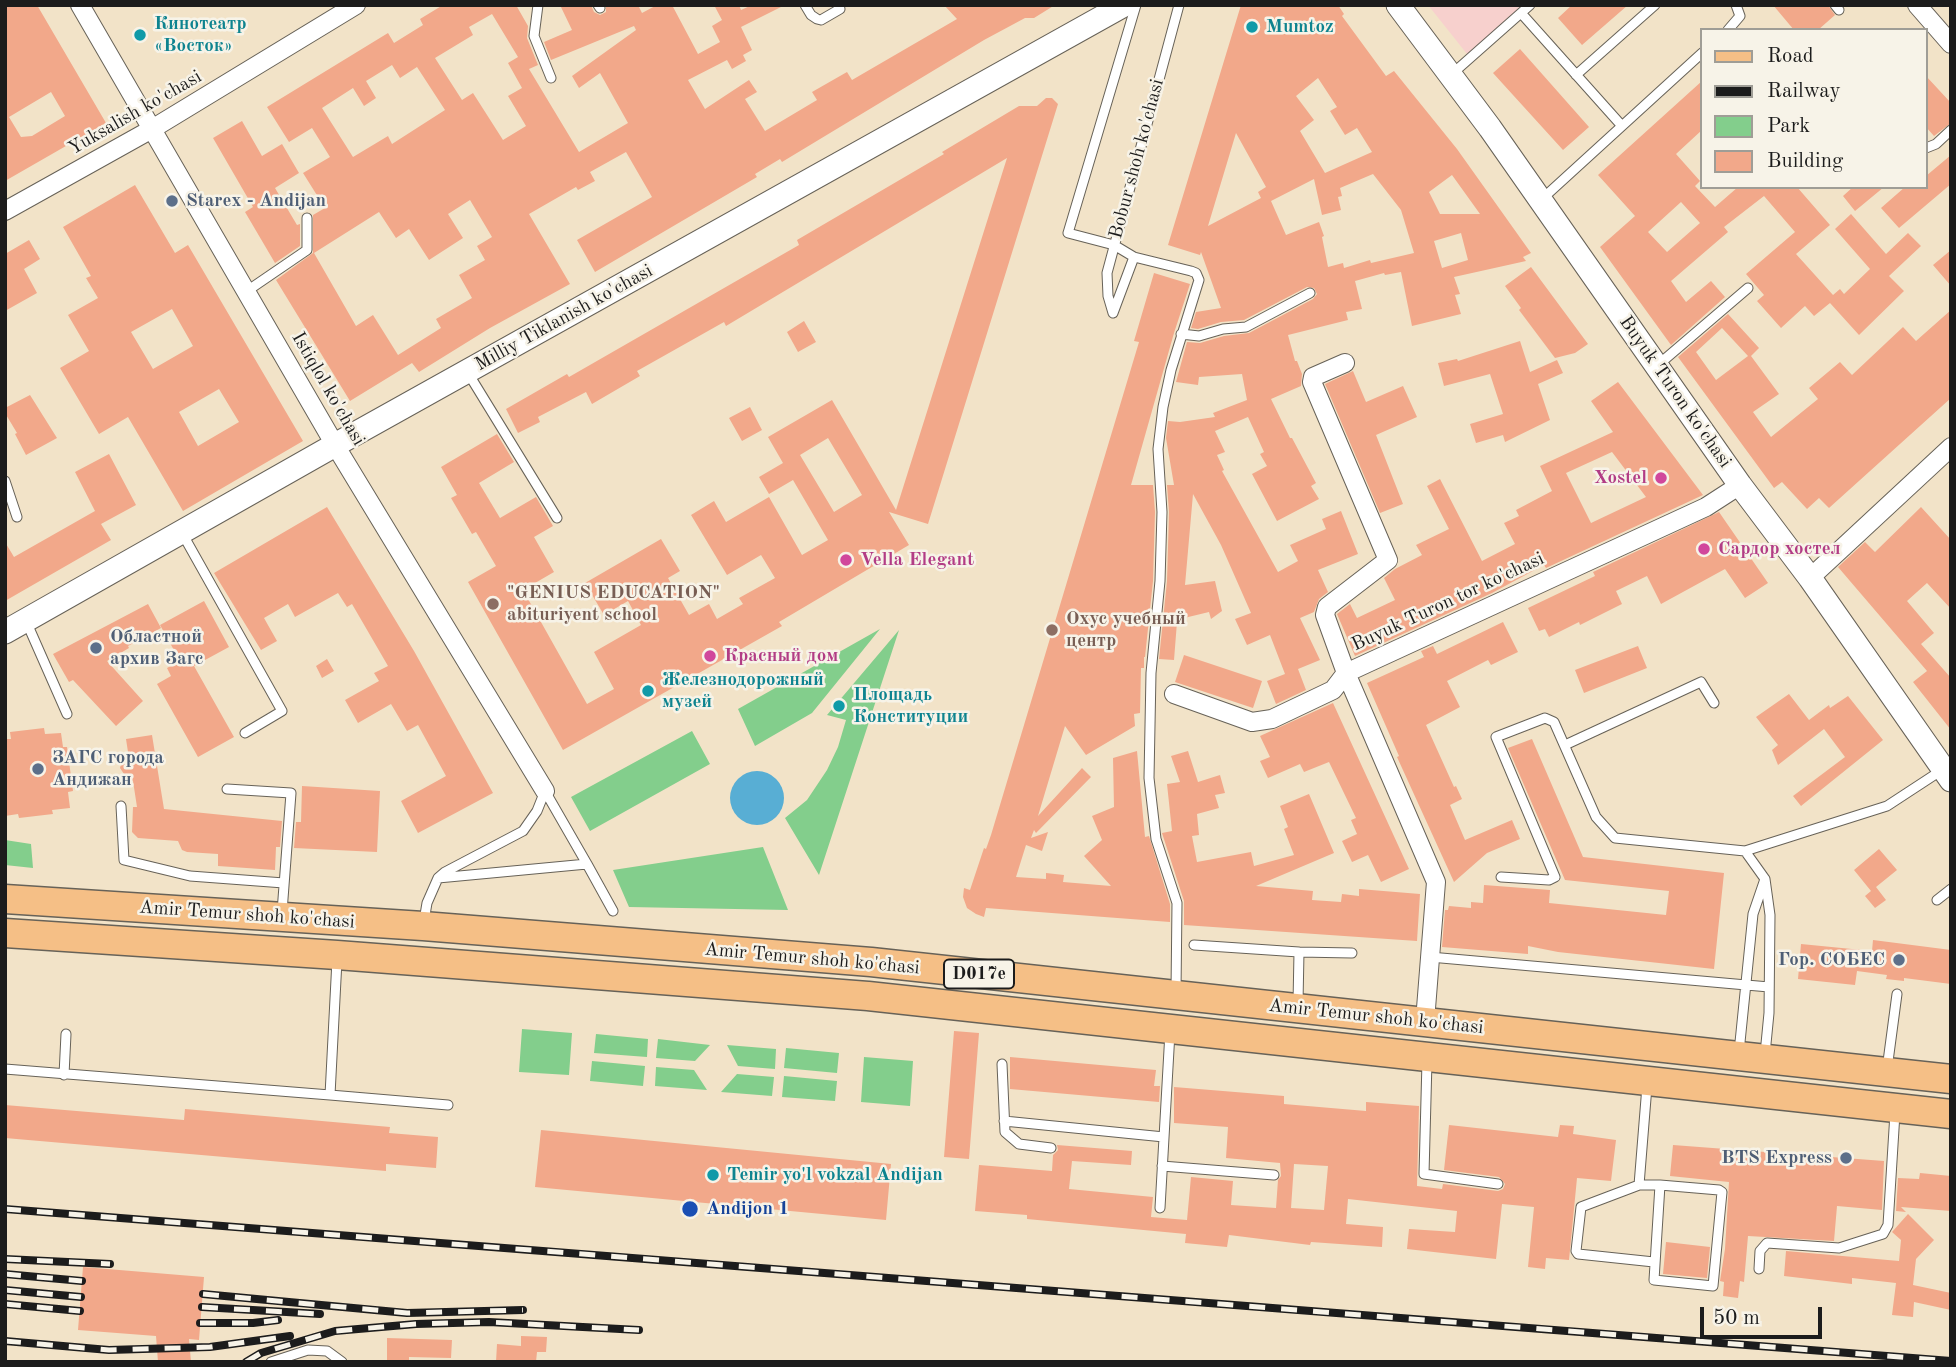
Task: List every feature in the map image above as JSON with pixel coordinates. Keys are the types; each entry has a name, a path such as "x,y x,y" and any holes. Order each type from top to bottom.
{"main road":[{"name":"Amir Temur shoh ko'chasi","path":"5,899 423,926 871,962 1951,1079"},
{"name":"Amir Temur shoh ko'chasi","path":"5,933 337,954 868,996 1951,1114"},
{"path":"868,996 871,962"}],"street":[{"name":"Istiqlol ko'chasi","path":"80,5 335,445 545,791"},
{"name":"Yuksalish ko'chasi","path":"5,211 152,129 356,5"},
{"name":"Milliy Tiklanish ko'chasi","path":"5,632 1124,5"},
{"name":"Buyuk Turon ko'chasi","path":"1398,5 1451,75 1947,774"},
{"path":"1917,5 1951,44"},
{"path":"1345,363 1313,377 1311,382 1388,560 1325,611 1346,673 1436,882 1425,1021"},
{"path":"1810,578 1949,452"},
{"name":"Buyuk Turon tor ko'chasi","path":"1174,694 1252,722 1272,719 1333,690 1346,673 1706,508 1740,485"}],"lane":[{"path":"538,5 534,36 551,78"},
{"path":"805,5 811,15 821,20 840,9"},
{"path":"1136,5 1068,233 1114,245 1134,257 1196,273 1199,280 1181,334 1163,407 1158,449 1162,512 1160,581 1151,673 1150,778 1156,839 1177,904 1176,996"},
{"name":"Bobur shoh ko'chasi","path":"1134,257 1113,313 1108,296 1107,273 1179,5"},
{"path":"1451,75 1530,5"},
{"path":"1576,75 1655,5"},
{"path":"1730,28 1740,16 1736,5"},
{"path":"1521,13 1622,126"},
{"path":"1540,200 1700,55"},
{"path":"1928,147 1936,144 1951,130"},
{"path":"247,292 307,250 307,218"},
{"path":"1657,366 1748,288"},
{"path":"1181,334 1199,336 1223,329 1246,327 1262,320 1284,304 1310,293"},
{"path":"467,372 557,518"},
{"path":"5,481 17,517"},
{"path":"182,533 282,711 245,733"},
{"path":"26,621 67,714"},
{"path":"1565,745 1701,682 1714,703"},
{"path":"1501,877 1549,880 1555,877 1496,737 1545,718 1554,722 1596,817 1615,838 1745,851 1887,806 1947,774"},
{"path":"227,789 291,793 281,917"},
{"path":"545,791 613,911"},
{"path":"423,926 427,903 438,878 523,831 537,811 545,791"},
{"path":"121,806 124,860 190,876 284,883"},
{"path":"1745,851 1765,879 1770,915 1769,987 1751,1057"},
{"path":"438,878 587,864"},
{"path":"1751,1057 1744,986 1752,914 1765,879"},
{"path":"1937,900 1951,889"},
{"path":"1194,945 1352,953"},
{"path":"1298,952 1298,1009"},
{"path":"330,1095 337,954"},
{"path":"1430,957 1769,987"},
{"path":"1887,1072 1897,994"},
{"path":"1160,1208 1170,1030"},
{"path":"64,1075 66,1034"},
{"path":"1428,1056 1424,1174 1497,1184"},
{"path":"1002,1064 1004,1132 1019,1144 1051,1148"},
{"path":"5,1069 448,1105"},
{"path":"1639,1185 1647,1080"},
{"path":"1759,1269 1760,1251 1767,1243 1839,1248 1883,1234 1888,1225 1896,1108"},
{"path":"1004,1122 1164,1137"},
{"path":"1162,1166 1274,1175"},
{"path":"1654,1262 1576,1252 1581,1207 1639,1185 1660,1185 1719,1190 1722,1192 1714,1284 1710,1287 1656,1281 1653,1277 1660,1185"},
{"path":"271,1362 307,1350 327,1351 342,1362"}],"shaded area":[{"path":"1428,5 1530,5 1471,59"}],"green space":[{"path":"880,629 812,713 755,746 738,709"},
{"path":"899,630 819,875 785,818 807,800 827,770 838,747 846,720 827,715"},
{"path":"692,731 710,764 590,831 571,797"},
{"path":"5,840 31,844 33,868 5,865"},
{"path":"763,847 788,910 629,907 613,870"},
{"path":"522,1029 572,1033 569,1075 519,1072"},
{"path":"596,1034 648,1039 647,1057 594,1053"},
{"path":"658,1039 710,1045 695,1061 656,1058"},
{"path":"727,1045 776,1049 775,1069 738,1066"},
{"path":"786,1048 839,1053 837,1073 784,1068"},
{"path":"864,1057 913,1061 910,1106 861,1102"},
{"path":"592,1061 645,1066 643,1086 590,1081"},
{"path":"656,1067 694,1070 707,1090 655,1086"},
{"path":"737,1074 774,1077 772,1096 721,1092"},
{"path":"784,1076 837,1081 835,1101 782,1097"}],"water":[{"path":"757,771 776,779 784,798 776,817 757,825 738,817 730,798 738,779"}],"building":[{"path":"5,5 37,5 106,123 5,181","holes":["51,92 65,116 32,136 21,137 9,117"]},
{"path":"443,5 516,5 528,26 527,38 538,65 529,69 579,152 628,123 600,73 579,88 572,76 636,30 634,26 551,60 544,42 572,30 560,5 591,5 594,12 600,15 606,12 606,5 638,5 642,13 657,5 672,5 698,54 720,42 712,26 722,20 714,5 739,5 741,10 752,5 785,5 741,27 752,50 743,55 746,61 732,69 727,60 688,80 705,109 749,80 757,92 745,99 765,131 817,100 812,92 847,72 852,80 957,19 944,5 1055,5 1034,18 1025,18 984,40 782,162 780,159 755,174 757,177 595,272 577,240 652,197 626,152 590,172 595,181 578,190 576,187 529,214 570,284 490,328 419,372 412,363 350,401 276,280 313,253 313,215 325,208 303,173 330,157 312,128 289,142 267,107 388,33 394,43 423,25 420,19","holes":["492,14 518,57 508,63 522,88 508,96 526,126 503,140 473,93 462,100 435,58 473,35 469,27","392,65 400,78 417,67 445,110 392,144 388,136 353,157 322,108 353,88 364,106 376,98 366,81","470,200 492,237 477,246 485,260 459,275 472,298 436,319 441,328 398,355 373,315 356,326 314,253 379,212 396,238 409,229 429,260 463,238 448,214"]},
{"path":"1241,5 1338,5 1344,14 1342,16 1386,76 1394,71 1457,149 1531,253 1523,257 1526,261 1454,277 1460,294 1455,295 1461,314 1412,326 1401,272 1384,273 1355,281 1362,309 1346,312 1348,320 1288,335 1295,361 1302,374 1301,386 1271,399 1316,483 1311,486 1319,499 1277,521 1252,474 1267,466 1260,454 1264,452 1248,417 1215,431 1225,452 1217,455 1224,470 1222,471 1278,572 1298,561 1290,545 1326,529 1322,519 1341,511 1358,554 1318,570 1328,592 1319,599 1314,612 1300,618 1320,660 1298,669 1306,690 1276,704 1267,681 1285,674 1270,635 1247,645 1235,619 1251,613 1221,545 1193,494 1185,585 1215,581 1222,611 1211,619 1209,612 1180,619 1177,622 1174,660 1159,659 1167,581 1167,485 1174,485 1166,438 1168,421 1215,417 1213,413 1247,400 1242,374 1199,377 1198,385 1176,382 1187,342 1200,343 1249,333 1313,299 1317,294 1314,288 1307,287 1244,320 1191,328 1196,312 1221,308 1201,252 1200,255 1168,245","holes":["1318,78 1337,107 1330,111 1345,135 1357,128 1372,152 1325,173 1300,131 1314,120 1296,96","1236,133 1266,187 1258,192 1261,198 1208,226","1373,174 1401,210 1414,253 1371,263 1370,260 1344,268 1343,263 1328,267 1322,237 1324,236 1319,222 1286,235 1271,201 1314,179 1322,215 1341,210 1338,197 1342,196 1340,188","1452,175 1480,214 1440,214 1429,192","1461,233 1468,260 1442,268 1434,241"]},
{"path":"1572,5 1628,5 1582,45 1558,18"},
{"path":"1773,5 1828,5 1835,15 1820,28 1792,28"},
{"path":"1520,49 1589,127 1563,150 1493,73"},
{"path":"1928,78 1951,103 1951,123 1934,136 1928,129"},
{"path":"1700,83 1700,132 1676,154 1700,181 1695,186 1715,207 1736,189 1799,189 1830,225 1796,254 1833,295 1840,289 1844,294 1870,269 1835,229 1851,214 1886,254 1908,233 1921,246 1889,276 1904,291 1859,335 1830,303 1814,316 1805,306 1781,328 1757,301 1764,295 1746,274 1795,232 1764,196 1724,227 1728,232 1671,281 1686,302 1711,281 1725,297 1671,345 1600,247 1635,216 1598,175","holes":["1681,202 1700,223 1667,252 1648,232"]},
{"path":"1046,98 1052,98 1058,104 928,524 889,512 909,545 779,622 782,626 563,750 468,582 496,566 476,532 472,534 451,498 457,495 441,467 497,434 514,462 479,483 500,518 536,497 553,526 534,537 554,572 523,590 587,704 614,689 594,652 641,625 628,601 604,615 585,583 661,539 680,571 668,578 689,615 709,604 717,619 743,604 739,598 775,578 761,555 727,575 691,515 714,501 726,522 769,497 802,555 828,540 793,480 769,494 759,477 783,463 768,437 832,400 896,510 1007,158 726,326 724,322 637,371 640,376 592,404 586,392 538,417 540,422 518,433 506,409 567,374 569,377 799,245 797,240 944,154 942,152 1019,106 1037,106","holes":["828,438 862,495 834,512 800,455"]},
{"path":"242,121 262,156 282,144 299,173 275,188 297,225 300,224 300,246 275,263 245,212 253,207 213,138"},
{"path":"1951,155 1951,184 1899,228 1881,208 1903,189 1928,189 1928,174"},
{"path":"135,185 175,253 188,245 303,441 183,511 128,417 99,434 60,368 89,351 68,315 98,298 86,278 91,276 63,227","holes":["172,309 193,346 153,369 131,332","219,389 239,422 198,446 179,412"]},
{"path":"1851,189 1882,189 1855,211 1843,196"},
{"path":"29,240 40,259 24,269 37,293 5,311 5,254"},
{"path":"1951,250 1951,286 1933,265"},
{"path":"1531,267 1588,344 1575,353 1555,358 1519,310 1521,308 1505,286"},
{"path":"1154,273 1190,284 1131,485 1153,485 1155,512 1153,581 1144,668 1141,668 1140,713 1134,714 1135,726 1086,755 1065,726 1038,816 1082,768 1091,777 1036,833 1034,830 1031,838 1048,832 1042,851 1026,845 1016,877 1046,879 1046,873 1064,875 1063,882 1111,886 1084,856 1102,840 1092,816 1114,807 1113,758 1137,751 1145,837 1149,836 1170,904 1170,922 986,908 984,917 967,908 963,897 964,888 970,890 991,835 1139,342 1134,341"},
{"path":"1951,310 1951,398 1829,508 1819,498 1807,509 1782,482 1774,488 1678,357 1728,314 1759,348 1751,356 1779,394 1753,412 1771,437 1818,399 1809,388 1840,362 1852,375 1903,327 1916,341","holes":["1722,328 1748,356 1716,380 1696,352"]},
{"path":"804,321 816,342 798,352 787,332"},
{"path":"1520,341 1530,372 1557,360 1563,373 1538,384 1550,420 1505,442 1503,435 1476,443 1470,424 1503,414 1490,374 1444,386 1438,363 1458,361"},
{"path":"1353,371 1366,402 1403,386 1417,417 1376,435 1403,504 1380,513 1325,384"},
{"path":"1618,382 1703,495 1546,568 1544,565 1492,593 1355,656 1337,614 1350,604 1357,618 1395,600 1384,578 1422,555 1416,545 1449,529 1427,486 1440,479 1482,561 1515,544 1504,523 1519,516 1516,510 1552,491 1540,466 1613,432 1591,401","holes":["1612,452 1646,497 1591,523 1566,473"]},
{"path":"30,395 57,438 26,455 5,408"},
{"path":"750,407 762,430 742,441 729,418"},
{"path":"109,454 136,505 101,524 111,540 5,601 5,542 14,557 95,511 75,472"},
{"path":"327,507 414,651 493,793 418,833 401,801 446,776 418,725 407,731 391,704 358,723 345,700 379,681 374,673 388,666 352,604 347,607 338,593 295,617 288,604 264,618 277,641 261,650 214,573"},
{"path":"1921,507 1951,540 1951,609 1927,583 1907,601 1934,633 1921,644 1951,678 1951,730 1913,682 1927,671 1838,567 1865,542 1875,552"},
{"path":"1719,512 1768,583 1745,598 1725,569 1661,604 1647,576 1616,591 1622,604 1549,637 1545,629 1539,631 1528,608 1595,576 1593,572"},
{"path":"204,601 229,647 194,666 234,737 198,757 157,684 171,676 167,668 180,661 160,625"},
{"path":"148,604 161,628 107,661 143,701 116,726 73,680 69,682 53,654"},
{"path":"1503,622 1518,652 1491,665 1488,660 1447,681 1460,707 1426,725 1462,799 1450,805 1465,840 1512,820 1520,839 1487,853 1454,882 1397,757 1399,756 1367,683 1424,657 1421,651 1433,646 1437,654"},
{"path":"1638,646 1647,668 1584,693 1575,670"},
{"path":"1184,655 1262,681 1253,708 1175,682"},
{"path":"327,659 334,671 322,678 316,666"},
{"path":"1789,694 1809,720 1829,705 1830,708 1848,696 1883,740 1801,806 1793,796 1845,757 1824,729 1778,765 1772,750 1778,745 1756,717"},
{"path":"1333,703 1409,869 1381,882 1368,855 1352,862 1342,841 1357,834 1351,820 1356,818 1329,762 1304,772 1300,764 1268,778 1260,761 1270,757 1260,736"},
{"name":"ЗАГС города Андижан","path":"44,728 45,734 61,733 63,747 67,747 73,791 68,792 70,808 52,810 53,814 19,818 18,814 5,816 5,739 11,739 10,732"},
{"path":"152,735 164,809 282,821 280,847 276,847 275,870 218,866 218,854 187,852 182,850 178,841 138,838 132,832 133,807 137,807 133,781 126,777 120,768 123,757 128,752 126,739"},
{"path":"1532,739 1583,857 1724,873 1714,969 1558,952 1528,946 1528,954 1442,947 1445,910 1448,910 1449,906 1471,908 1471,902 1483,903 1484,885 1550,890 1549,903 1666,915 1669,891 1565,880 1508,748"},
{"path":"1188,751 1198,782 1220,775 1225,793 1215,795 1219,808 1197,814 1199,835 1192,836 1197,862 1251,852 1254,866 1294,855 1284,829 1288,827 1280,806 1309,794 1334,853 1256,886 1313,891 1312,900 1341,902 1342,894 1359,896 1359,889 1420,894 1417,941 1184,925 1184,901 1162,833 1172,831 1167,784 1180,782 1171,756"},
{"path":"302,786 380,791 377,852 294,848 296,822 301,822"},
{"path":"1879,849 1897,870 1876,887 1886,900 1875,908 1865,896 1871,891 1854,870"},
{"path":"1873,940 1951,950 1951,984 1904,978 1904,981 1886,979 1887,975 1857,971 1855,985 1798,979 1801,944 1872,951"},
{"path":"954,1031 979,1033 969,1159 944,1157"},
{"path":"1010,1057 1156,1070 1154,1086 1160,1086 1159,1102 1010,1089"},
{"path":"1174,1087 1284,1096 1284,1104 1366,1111 1366,1102 1419,1106 1417,1186 1442,1189 1443,1184 1498,1191 1503,1189 1505,1184 1499,1177 1444,1170 1449,1125 1558,1137 1560,1125 1574,1126 1573,1134 1616,1140 1611,1181 1577,1178 1569,1260 1546,1258 1545,1269 1528,1267 1534,1207 1502,1204 1496,1259 1407,1249 1409,1229 1455,1232 1457,1211 1348,1199 1346,1224 1383,1227 1382,1247 1311,1242 1310,1245 1229,1235 1227,1247 1185,1243 1186,1234 1027,1219 1027,1215 975,1211 979,1165 1052,1171 1057,1145 1132,1151 1131,1165 1072,1161 1069,1189 1153,1197 1151,1217 1187,1220 1191,1177 1233,1181 1231,1205 1276,1208 1278,1180 1281,1176 1280,1163 1226,1158 1228,1127 1174,1123","holes":["1294,1164 1328,1166 1324,1210 1291,1208"]},
{"path":"5,1105 184,1120 185,1109 390,1127 389,1133 438,1137 436,1168 386,1164 386,1171 5,1138"},
{"name":"Temir yo'l vokzal Andijan","path":"541,1130 891,1164 886,1220 535,1187"},
{"path":"1673,1145 1884,1161 1882,1210 1837,1206 1834,1241 1748,1236 1744,1282 1740,1281 1738,1298 1723,1296 1724,1282 1720,1281 1729,1182 1670,1176"},
{"path":"1920,1173 1951,1176 1951,1211 1901,1207 1906,1212 1896,1211 1898,1178 1919,1179"},
{"path":"1908,1214 1934,1240 1916,1259 1913,1285 1951,1293 1951,1310 1914,1302 1913,1317 1892,1315 1896,1283 1852,1278 1852,1284 1784,1276 1786,1251 1899,1261 1901,1240 1892,1232"},
{"path":"1666,1242 1710,1247 1707,1278 1663,1274"},
{"path":"83,1267 204,1277 199,1340 189,1339 191,1362 158,1362 156,1336 78,1330"},
{"path":"521,1336 547,1337 546,1352 537,1352 536,1362 496,1362 497,1344 521,1346"},
{"path":"387,1338 452,1340 451,1358 409,1357 409,1361 387,1361"}],"railway":[{"path":"5,1209 1951,1361"},
{"path":"5,1259 110,1264"},
{"path":"5,1274 82,1281"},
{"path":"5,1290 81,1297"},
{"path":"203,1294 407,1313 523,1310"},
{"path":"5,1304 80,1311"},
{"path":"202,1307 320,1314"},
{"path":"200,1323 278,1320"},
{"path":"246,1362 261,1353 335,1331 416,1324 489,1322 639,1330"},
{"path":"5,1341 109,1350 210,1347 290,1336"}],"place":[{"name":"Mumtoz","path":"1252,27"},
{"name":"Кинотеатр «Восток»","path":"140,35"},
{"name":"Starex - Andijan","path":"172,201"},
{"name":"Xostel","path":"1661,478"},
{"name":"Сардор хостел","path":"1704,549"},
{"name":"Vella Elegant","path":"846,560"},
{"name":"\"GENIUS EDUCATION\" abituriyent school","path":"493,604"},
{"name":"Охус учебный центр","path":"1052,630"},
{"name":"Областной архив Загс","path":"96,648"},
{"name":"Красный дом","path":"710,656"},
{"name":"Железнодорожный музей","path":"648,691"},
{"name":"Площадь Конституции","path":"839,706"},
{"name":"ЗАГС города Андижан","path":"38,769"},
{"name":"Гор. СОБЕС","path":"1899,960"},
{"name":"BTS Express","path":"1846,1158"},
{"name":"Temir yo'l vokzal Andijan","path":"713,1175"},
{"name":"Andijon 1","path":"690,1209"}]}
